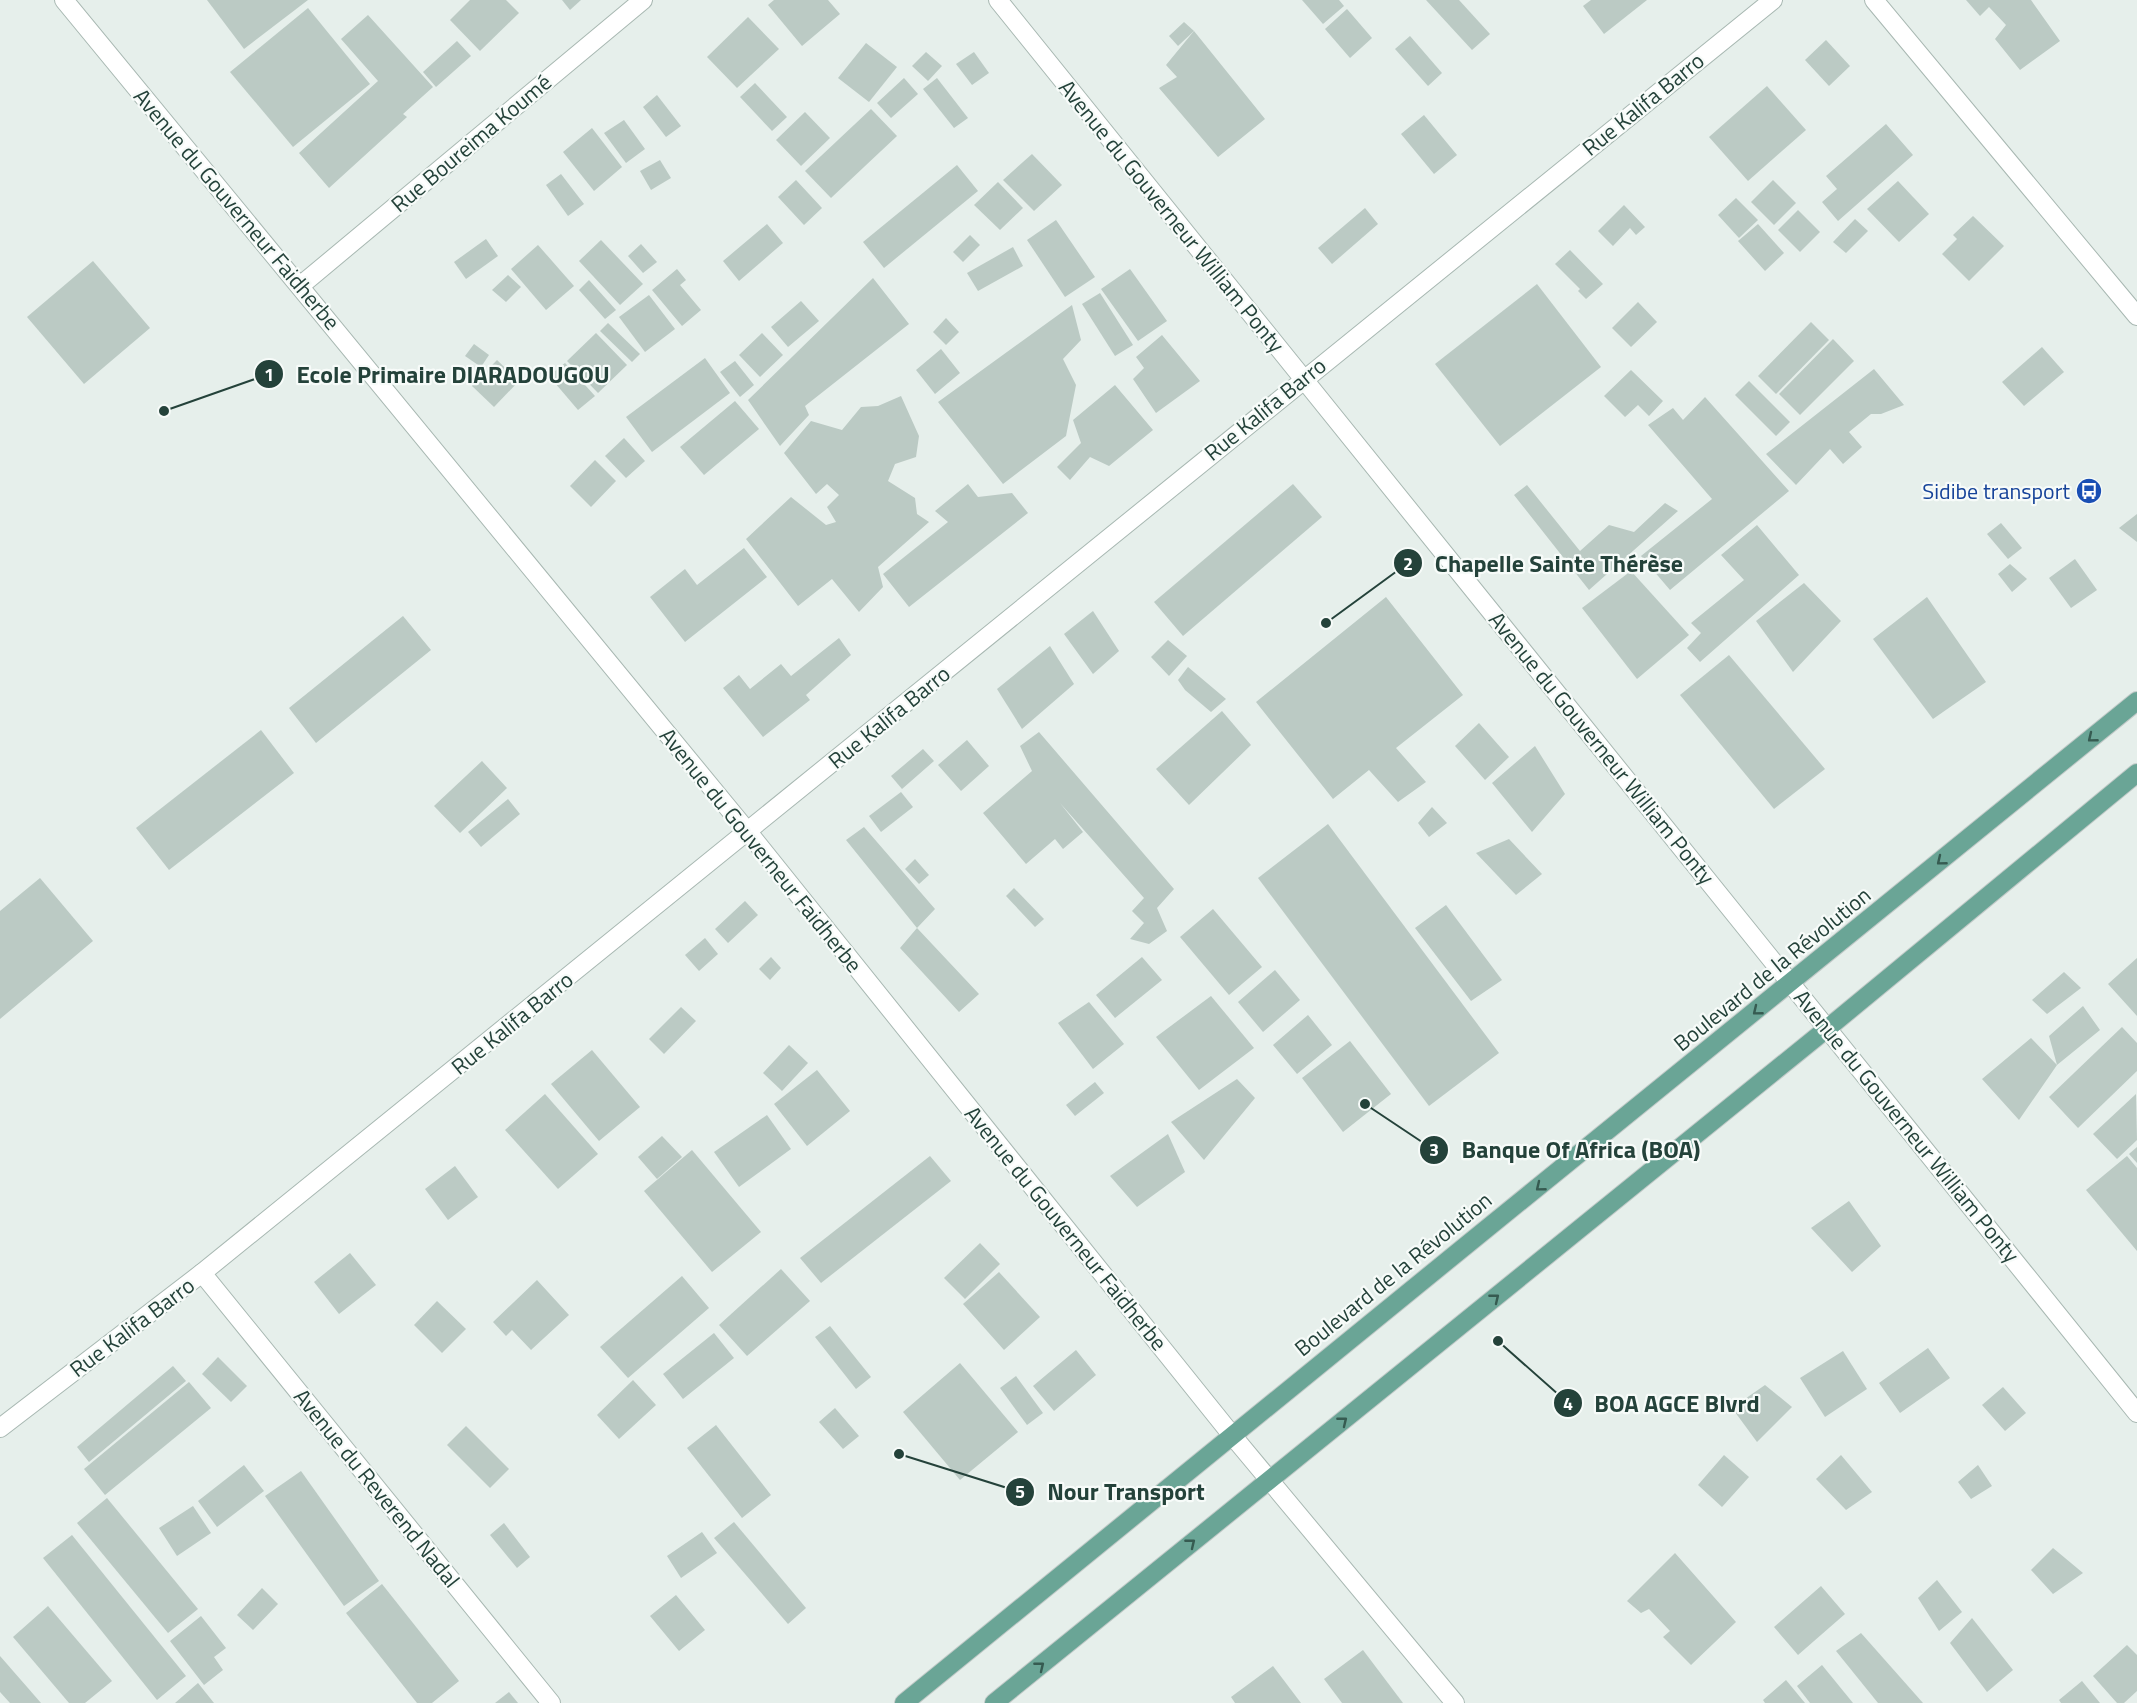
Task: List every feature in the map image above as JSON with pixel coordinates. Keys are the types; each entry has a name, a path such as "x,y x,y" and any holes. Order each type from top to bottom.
{"main road":[{"name":"Boulevard de la Révolution","path":"904,1703 1231,1434 1792,984 2137,701"},
{"path":"994,1703 1829,1027 2137,773"}],"street":[{"name":"Avenue du Gouverneur Faidherbe","path":"64,0 748,832 1231,1434 1455,1703"},
{"name":"Rue Boureima Koumé","path":"300,286 643,0"},
{"name":"Avenue du Gouverneur William Ponty","path":"998,0 1829,1027 2137,1413"},
{"name":"Rue Kalifa Barro","path":"0,1428 202,1273 748,832 1303,378 1773,0"},
{"path":"1874,0 2137,316"},
{"name":"Avenue du Reverend Nadal","path":"202,1273 551,1703"}],"building":[{"path":"207,0 308,0 244,49"},
{"path":"470,0 506,0 519,13 480,51 450,20"},
{"path":"562,0 581,0 570,10"},
{"path":"774,0 828,0 840,14 802,46 768,5"},
{"path":"1302,0 1339,0 1344,6 1323,24"},
{"path":"1426,0 1459,0 1490,34 1472,50"},
{"path":"1591,0 1647,0 1604,34 1583,6"},
{"path":"1966,0 2031,0 2060,41 2020,70 1995,39 2006,25 1989,7 1980,16"},
{"path":"308,8 370,84 293,147 230,72"},
{"path":"1347,9 1372,38 1350,58 1325,29"},
{"path":"368,15 433,87 403,114 407,117 329,188 299,153 378,81 341,39"},
{"path":"748,17 779,49 737,88 707,57"},
{"path":"1184,22 1194,31 1178,46 1169,36"},
{"path":"1194,31 1265,119 1218,157 1159,88 1177,77 1166,65"},
{"path":"1410,36 1442,73 1428,86 1395,49"},
{"path":"1826,40 1850,66 1829,86 1805,60"},
{"path":"457,41 471,56 436,87 423,72"},
{"path":"866,43 897,67 869,102 838,78"},
{"path":"926,52 942,66 928,81 912,66"},
{"path":"974,52 989,73 972,85 956,64"},
{"path":"904,78 918,94 891,118 877,103"},
{"path":"937,78 968,118 954,128 923,89"},
{"path":"755,83 787,117 772,131 740,97"},
{"path":"1767,86 1806,130 1748,181 1709,137"},
{"path":"657,95 681,126 666,137 643,107"},
{"path":"871,109 897,136 831,198 805,171"},
{"path":"805,112 830,138 801,166 776,140"},
{"path":"1424,115 1457,155 1434,174 1401,134"},
{"path":"624,120 645,149 626,163 604,133"},
{"path":"1886,124 1913,155 1838,221 1822,202 1837,189 1826,176"},
{"path":"592,128 622,167 594,191 563,152"},
{"path":"1032,154 1062,185 1034,211 1003,180"},
{"path":"660,160 671,178 651,190 640,171"},
{"path":"957,165 978,191 884,268 863,242"},
{"path":"561,174 584,204 568,216 546,185"},
{"path":"796,180 822,208 804,225 778,197"},
{"path":"1773,180 1796,203 1774,225 1751,202"},
{"path":"1898,181 1929,214 1899,242 1867,209"},
{"path":"998,182 1023,208 1000,230 974,205"},
{"path":"1736,198 1758,220 1739,238 1718,215"},
{"path":"1624,205 1645,227 1636,235 1630,228 1613,246 1598,231"},
{"path":"1365,208 1378,224 1332,264 1318,248"},
{"path":"1798,210 1820,232 1800,252 1778,230"},
{"path":"1973,216 2004,246 1969,281 1942,254 1957,239 1953,235"},
{"path":"1855,219 1868,231 1846,253 1833,242"},
{"path":"1056,220 1095,277 1065,297 1027,240"},
{"path":"767,224 783,243 739,281 723,261"},
{"path":"1758,224 1784,253 1765,271 1738,241"},
{"path":"970,235 980,245 963,262 953,252"},
{"path":"486,239 498,256 466,279 454,262"},
{"path":"601,240 643,284 620,305 579,261"},
{"path":"641,244 657,262 643,273 628,256"},
{"path":"538,245 574,286 546,310 511,269"},
{"path":"1013,247 1023,266 978,291 967,273"},
{"path":"1570,250 1603,284 1586,299 1578,291 1580,289 1555,264"},
{"path":"93,261 150,328 84,384 27,317"},
{"path":"677,269 686,280 680,285 701,310 682,326 652,290"},
{"path":"1130,269 1167,321 1138,341 1101,289"},
{"path":"508,275 521,287 506,302 492,290"},
{"path":"873,278 909,324 805,406 809,415 780,446 748,400"},
{"path":"589,280 616,310 605,319 579,290"},
{"path":"1537,284 1601,367 1500,446 1435,364"},
{"path":"1100,293 1133,345 1115,356 1082,304"},
{"path":"649,295 675,329 645,352 619,317"},
{"path":"801,301 819,321 788,347 771,327"},
{"path":"1638,302 1657,322 1631,347 1612,328"},
{"path":"1072,305 1081,340 1063,359 1076,385 1066,436 1003,484 938,402"},
{"path":"946,318 959,332 946,345 933,332"},
{"path":"1811,322 1829,340 1776,394 1758,376"},
{"path":"608,323 640,354 632,362 600,331"},
{"path":"596,333 627,365 598,393 567,361"},
{"path":"762,333 783,355 760,377 739,355"},
{"path":"1162,335 1200,381 1156,413 1133,379 1144,368 1136,357"},
{"path":"1833,339 1854,361 1800,415 1779,394"},
{"path":"474,344 489,355 481,367 465,356"},
{"path":"2042,347 2064,372 2024,406 2002,382"},
{"path":"941,349 960,373 935,394 916,370"},
{"path":"705,358 730,393 652,452 626,417"},
{"path":"497,360 519,381 494,407 472,386"},
{"path":"735,361 754,385 740,397 720,372"},
{"path":"565,363 595,396 578,410 549,376"},
{"path":"1874,369 1904,405 1881,414 1871,414 1849,432 1862,447 1843,464 1830,449 1796,485 1766,454"},
{"path":"1631,370 1663,401 1649,416 1638,405 1625,417 1604,396"},
{"path":"1749,381 1790,422 1776,436 1735,395"},
{"path":"1115,385 1153,430 1109,466 1090,457 1070,480 1057,467 1081,443 1073,420"},
{"path":"901,396 919,436 916,457 895,464 888,481 915,498 917,514 929,522 878,567 883,587 859,612 832,579 798,606 746,539 791,497 826,525 836,522 827,507 839,495 827,484 816,494 784,453 811,421 842,430 861,407 878,406"},
{"path":"1705,397 1789,491 1670,590 1641,556 1712,499 1648,425 1673,408 1683,420"},
{"path":"735,401 759,429 704,475 680,447"},
{"path":"624,438 645,461 626,478 605,456"},
{"path":"595,460 616,481 591,507 570,486"},
{"path":"968,484 978,497 1012,493 1028,513 909,607 883,574 948,522 935,511"},
{"path":"1293,484 1322,517 1183,636 1154,602"},
{"path":"1527,485 1580,551 1609,525 1634,532 1665,503 1678,511 1589,590 1514,495"},
{"path":"2137,514 2137,542 2119,528"},
{"path":"2001,523 2022,548 2008,559 1987,534"},
{"path":"1757,525 1799,575 1700,662 1687,648 1701,633 1691,623 1744,580 1721,555"},
{"path":"744,548 767,577 685,642 650,597 685,569 697,585"},
{"path":"2075,559 2097,590 2071,608 2049,578"},
{"path":"2010,564 2027,579 2012,592 1998,574"},
{"path":"1631,571 1689,635 1637,679 1582,608"},
{"path":"1804,583 1841,621 1793,672 1756,621"},
{"path":"1386,597 1463,695 1396,748 1426,782 1398,802 1369,770 1333,799 1256,702"},
{"path":"1927,597 1986,682 1933,719 1873,639"},
{"path":"1093,611 1119,651 1093,674 1064,634"},
{"path":"403,616 431,650 316,743 289,708"},
{"path":"839,638 851,655 806,695 810,700 763,737 723,688 739,675 750,689 781,664 791,676"},
{"path":"1168,640 1187,656 1169,676 1151,657"},
{"path":"1050,646 1074,684 1022,729 997,689"},
{"path":"1729,655 1825,769 1774,809 1680,695"},
{"path":"1188,667 1226,699 1211,712 1185,690 1178,680"},
{"path":"1222,711 1251,745 1189,805 1156,769"},
{"path":"1479,723 1509,757 1485,780 1455,746"},
{"path":"261,730 294,773 169,870 136,828"},
{"path":"1039,732 1174,889 1157,908 1167,931 1149,944 1130,939 1144,923 1132,911 1144,898 1060,803 1083,832 1063,849 1055,839 1026,864 983,813 1032,771 1020,746"},
{"path":"967,740 989,766 961,791 938,765"},
{"path":"1535,746 1565,794 1532,832 1492,783"},
{"path":"923,749 934,761 902,789 891,776"},
{"path":"482,761 507,788 460,833 434,806"},
{"path":"901,792 913,807 881,832 869,816"},
{"path":"508,799 520,814 481,847 468,832"},
{"path":"1432,807 1447,823 1429,837 1418,823"},
{"path":"1328,824 1499,1053 1429,1106 1258,878"},
{"path":"864,827 935,909 917,928 846,840"},
{"path":"1509,839 1542,874 1516,895 1476,853"},
{"path":"915,859 929,875 919,884 905,869"},
{"path":"40,878 93,941 0,1019 0,911"},
{"path":"1014,888 1044,919 1035,927 1006,896"},
{"path":"745,901 758,915 728,943 715,929"},
{"path":"1446,905 1502,980 1471,1001 1415,928"},
{"path":"1213,909 1262,967 1229,995 1180,937"},
{"path":"917,928 979,994 959,1012 900,948"},
{"path":"705,938 718,954 699,971 685,955"},
{"path":"771,957 781,968 770,980 759,969"},
{"path":"1142,957 1162,980 1115,1018 1096,995"},
{"path":"2137,958 2137,1016 2108,984"},
{"path":"1275,970 1300,1000 1263,1032 1238,1002"},
{"path":"2064,972 2081,988 2047,1014 2032,1000"},
{"path":"1211,996 1254,1048 1199,1090 1156,1037"},
{"path":"1089,1002 1124,1044 1093,1069 1058,1023"},
{"path":"2083,1006 2100,1030 2057,1065 2049,1036"},
{"path":"681,1007 696,1021 664,1054 649,1039"},
{"path":"1308,1015 1332,1045 1297,1074 1273,1045"},
{"path":"2122,1027 2137,1043 2137,1071 2078,1128 2049,1097"},
{"path":"2031,1038 2057,1065 2019,1120 1982,1079"},
{"path":"1350,1041 1391,1094 1343,1132 1302,1078"},
{"path":"789,1045 808,1063 782,1091 763,1073"},
{"path":"592,1050 640,1107 599,1141 551,1084"},
{"path":"817,1070 850,1111 807,1146 774,1104"},
{"path":"1237,1079 1255,1098 1204,1160 1171,1122"},
{"path":"1095,1082 1104,1093 1075,1116 1066,1105"},
{"path":"545,1094 598,1154 558,1189 505,1130"},
{"path":"2136,1094 2137,1140 2117,1159 2093,1134"},
{"path":"767,1115 791,1149 739,1187 714,1152"},
{"path":"1168,1134 1185,1172 1137,1207 1110,1176"},
{"path":"662,1136 682,1157 657,1179 638,1157"},
{"path":"2137,1147 2137,1163 2129,1154"},
{"path":"692,1150 761,1232 712,1272 644,1191"},
{"path":"930,1156 951,1181 821,1283 800,1258"},
{"path":"2127,1156 2137,1168 2137,1251 2086,1190"},
{"path":"455,1166 478,1197 448,1220 425,1189"},
{"path":"1849,1201 1881,1246 1852,1272 1811,1228"},
{"path":"980,1243 1000,1264 965,1299 944,1278"},
{"path":"350,1253 376,1285 339,1314 314,1282"},
{"path":"781,1269 810,1301 747,1356 719,1325"},
{"path":"999,1272 1040,1317 1004,1350 963,1304"},
{"path":"682,1276 709,1308 628,1378 600,1347"},
{"path":"537,1280 569,1315 531,1350 512,1330 506,1336 493,1322"},
{"path":"437,1301 466,1329 442,1353 414,1325"},
{"path":"830,1326 871,1377 856,1389 815,1337"},
{"path":"714,1333 734,1358 683,1399 663,1374"},
{"path":"1928,1348 1950,1378 1900,1413 1879,1383"},
{"path":"1076,1350 1096,1375 1054,1411 1033,1386"},
{"path":"1843,1351 1867,1389 1825,1417 1800,1378"},
{"path":"218,1357 247,1386 231,1402 202,1374"},
{"path":"960,1363 1018,1432 960,1480 903,1412"},
{"path":"173,1366 186,1381 89,1462 77,1447"},
{"path":"1016,1376 1043,1413 1027,1425 1000,1388"},
{"path":"633,1380 656,1405 619,1439 597,1415"},
{"path":"189,1382 211,1408 105,1495 84,1469"},
{"path":"1765,1385 1792,1407 1757,1442 1732,1408"},
{"path":"2003,1387 2026,1413 2005,1431 1982,1405"},
{"path":"835,1408 859,1436 843,1449 819,1422"},
{"path":"716,1425 771,1495 742,1518 687,1448"},
{"path":"466,1426 509,1469 490,1488 447,1445"},
{"path":"1724,1455 1749,1477 1722,1507 1698,1485"},
{"path":"1841,1455 1872,1492 1846,1510 1816,1479"},
{"path":"244,1465 264,1491 217,1527 198,1501"},
{"path":"1978,1465 1992,1486 1971,1499 1958,1482"},
{"path":"301,1471 379,1581 344,1606 265,1496"},
{"path":"107,1498 198,1609 168,1633 77,1523"},
{"path":"193,1506 211,1533 177,1556 159,1528"},
{"path":"734,1522 806,1608 788,1624 714,1538"},
{"path":"504,1523 530,1557 517,1568 490,1535"},
{"path":"702,1532 717,1553 681,1578 667,1556"},
{"path":"72,1535 186,1676 157,1700 43,1558"},
{"path":"2053,1548 2083,1573 2053,1594 2031,1570"},
{"path":"1675,1553 1736,1622 1691,1665 1663,1637 1670,1631 1649,1609 1641,1613 1627,1601"},
{"path":"1937,1580 1962,1612 1939,1631 1918,1598"},
{"path":"382,1584 459,1681 432,1703 417,1703 346,1613"},
{"path":"1821,1586 1845,1614 1798,1655 1774,1627"},
{"path":"262,1588 278,1604 253,1630 237,1615"},
{"path":"676,1595 705,1630 679,1651 650,1616"},
{"path":"48,1606 112,1681 85,1703 69,1703 13,1637"},
{"path":"201,1616 226,1648 214,1657 223,1670 204,1685 170,1641"},
{"path":"1972,1618 2013,1670 1987,1692 1950,1643"},
{"path":"1861,1633 1923,1703 1878,1703 1836,1651"},
{"path":"2127,1645 2137,1655 2137,1691 2124,1703 2117,1703 2093,1676"},
{"path":"1363,1650 1403,1703 1342,1703 1324,1679"},
{"path":"0,1656 41,1703 10,1703 0,1692"},
{"path":"1822,1665 1853,1703 1810,1703 1797,1686"},
{"path":"1273,1666 1301,1703 1235,1703 1231,1697"},
{"path":"1786,1680 1805,1703 1765,1703 1763,1700"},
{"path":"2082,1681 2100,1703 2061,1703 2059,1700"},
{"path":"198,1683 214,1703 175,1703"},
{"path":"509,1692 518,1703 495,1703"}],"place":[{"name":"Ecole Primaire DIARADOUGOU","path":"164,411"},
{"name":"Sidibe transport","path":"2089,491"},
{"name":"Chapelle Sainte Thérèse","path":"1326,623"},
{"name":"Banque Of Africa (BOA)","path":"1365,1104"},
{"name":"BOA AGCE Blvrd","path":"1498,1341"},
{"name":"Nour Transport","path":"899,1454"}]}
